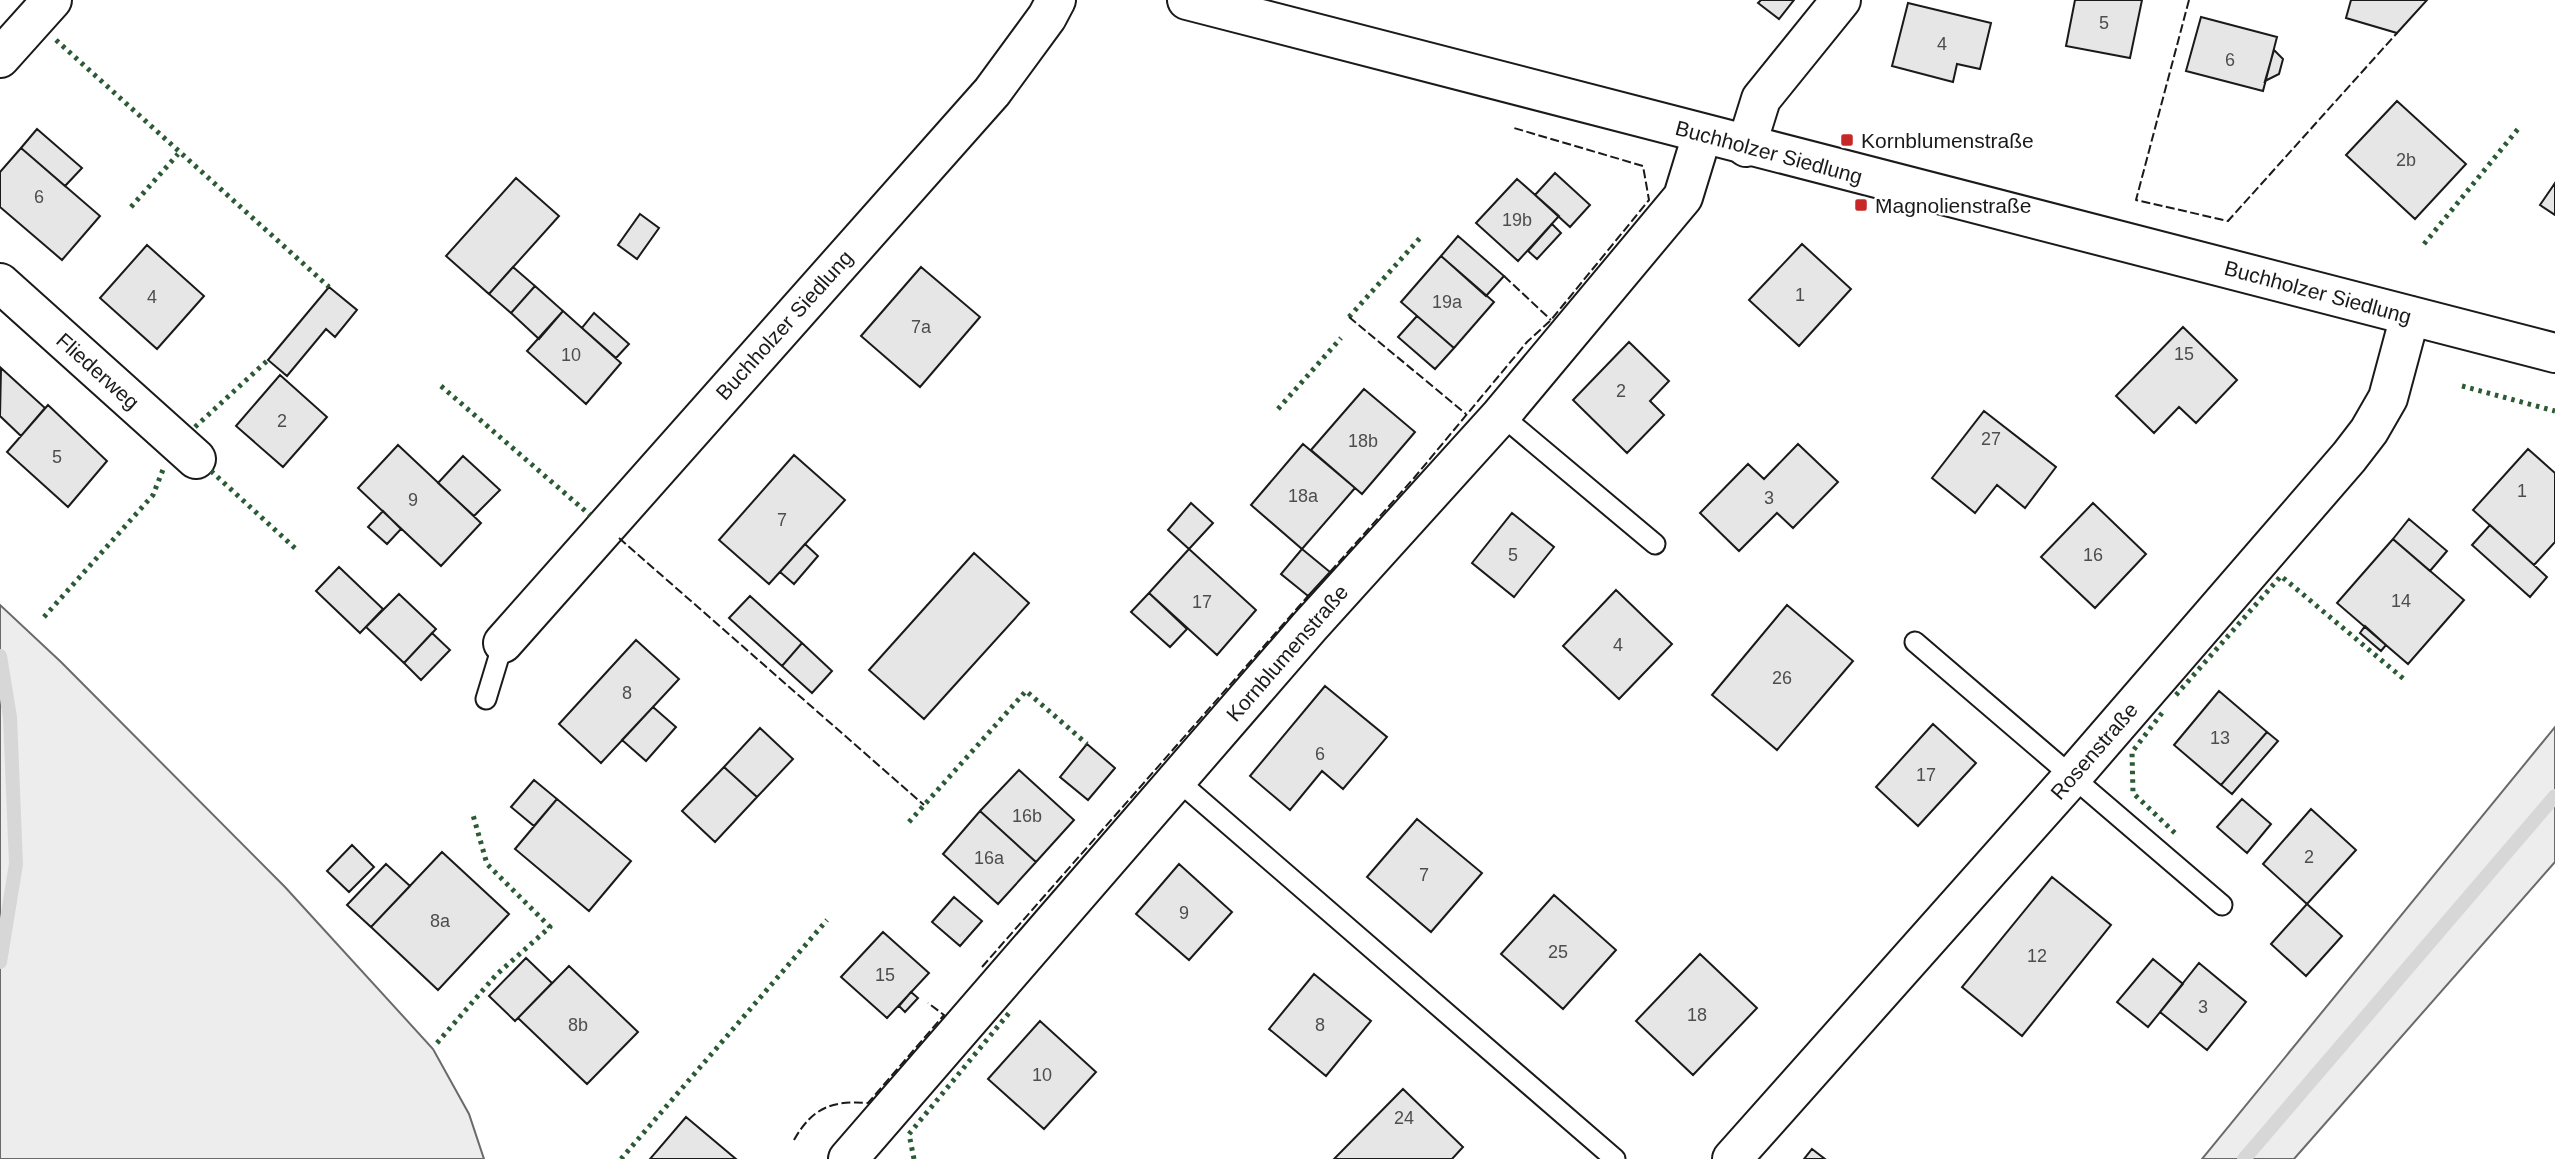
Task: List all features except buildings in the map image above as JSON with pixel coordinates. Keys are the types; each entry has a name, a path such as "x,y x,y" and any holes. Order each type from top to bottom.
{"street":[{"path":"0,58 52,0"},
{"name":"Buchholzer Siedlung","path":"503,643 992,92 1048,17 1056,0"},
{"name":"Buchholzer Siedlung","path":"1187,0 1746,147 2555,353"},
{"path":"1746,147 1761,99 1841,0"},
{"name":"Kornblumenstraße","path":"848,1159 1176,779 1501,415 1683,197 1702,135"},
{"name":"Fliederweg","path":"0,283 196,460"},
{"name":"Rosenstraße","path":"1732,1159 2072,777 2369,432 2388,398 2410,316"}],"lane":[{"path":"1501,415 1655,544"},
{"path":"1915,642 2222,905"},
{"path":"486,698 503,643"},
{"path":"1176,779 1615,1159"}],"shaded area":[{"path":"0,605 61,662 285,887 433,1049 469,1114 484,1159 0,1159"},
{"path":"2555,727 2555,862 2294,1159 2202,1159"}],"waterway":[{"path":"0,656 10,717 16,864 0,962"},
{"path":"2244,1159 2555,796"}],"hedge":[{"path":"56,40 329,287"},
{"path":"2424,244 2518,129"},
{"path":"131,207 178,154"},
{"path":"1349,317 1420,238"},
{"path":"1278,409 1341,338"},
{"path":"195,427 268,360"},
{"path":"441,386 590,515"},
{"path":"2462,386 2555,411"},
{"path":"44,617 153,495 164,467"},
{"path":"211,471 297,550"},
{"path":"2176,695 2281,576 2405,680"},
{"path":"909,822 1026,691 1087,744"},
{"path":"2162,713 2132,752 2133,793 2178,836"},
{"path":"437,1043 496,975 550,927 487,864 473,815"},
{"path":"621,1159 827,920"},
{"path":"914,1159 909,1134 1009,1013"}],"fence":[{"path":"2189,0 2136,200 2228,221 2397,33"},
{"path":"1330,572 1414,478 1527,342 1551,320 1649,200 1643,166 1514,128"},
{"path":"1504,276 1551,320"},
{"path":"1349,317 1466,414"},
{"path":"619,538 924,805"},
{"path":"982,967 1308,596"},
{"path":"794,1140 808,1120 824,1108 844,1103 868,1103 944,1015 928,1003"}],"place":[{"name":"Kornblumenstraße","path":"1847,140"},
{"name":"Magnolienstraße","path":"1861,205"}]}
